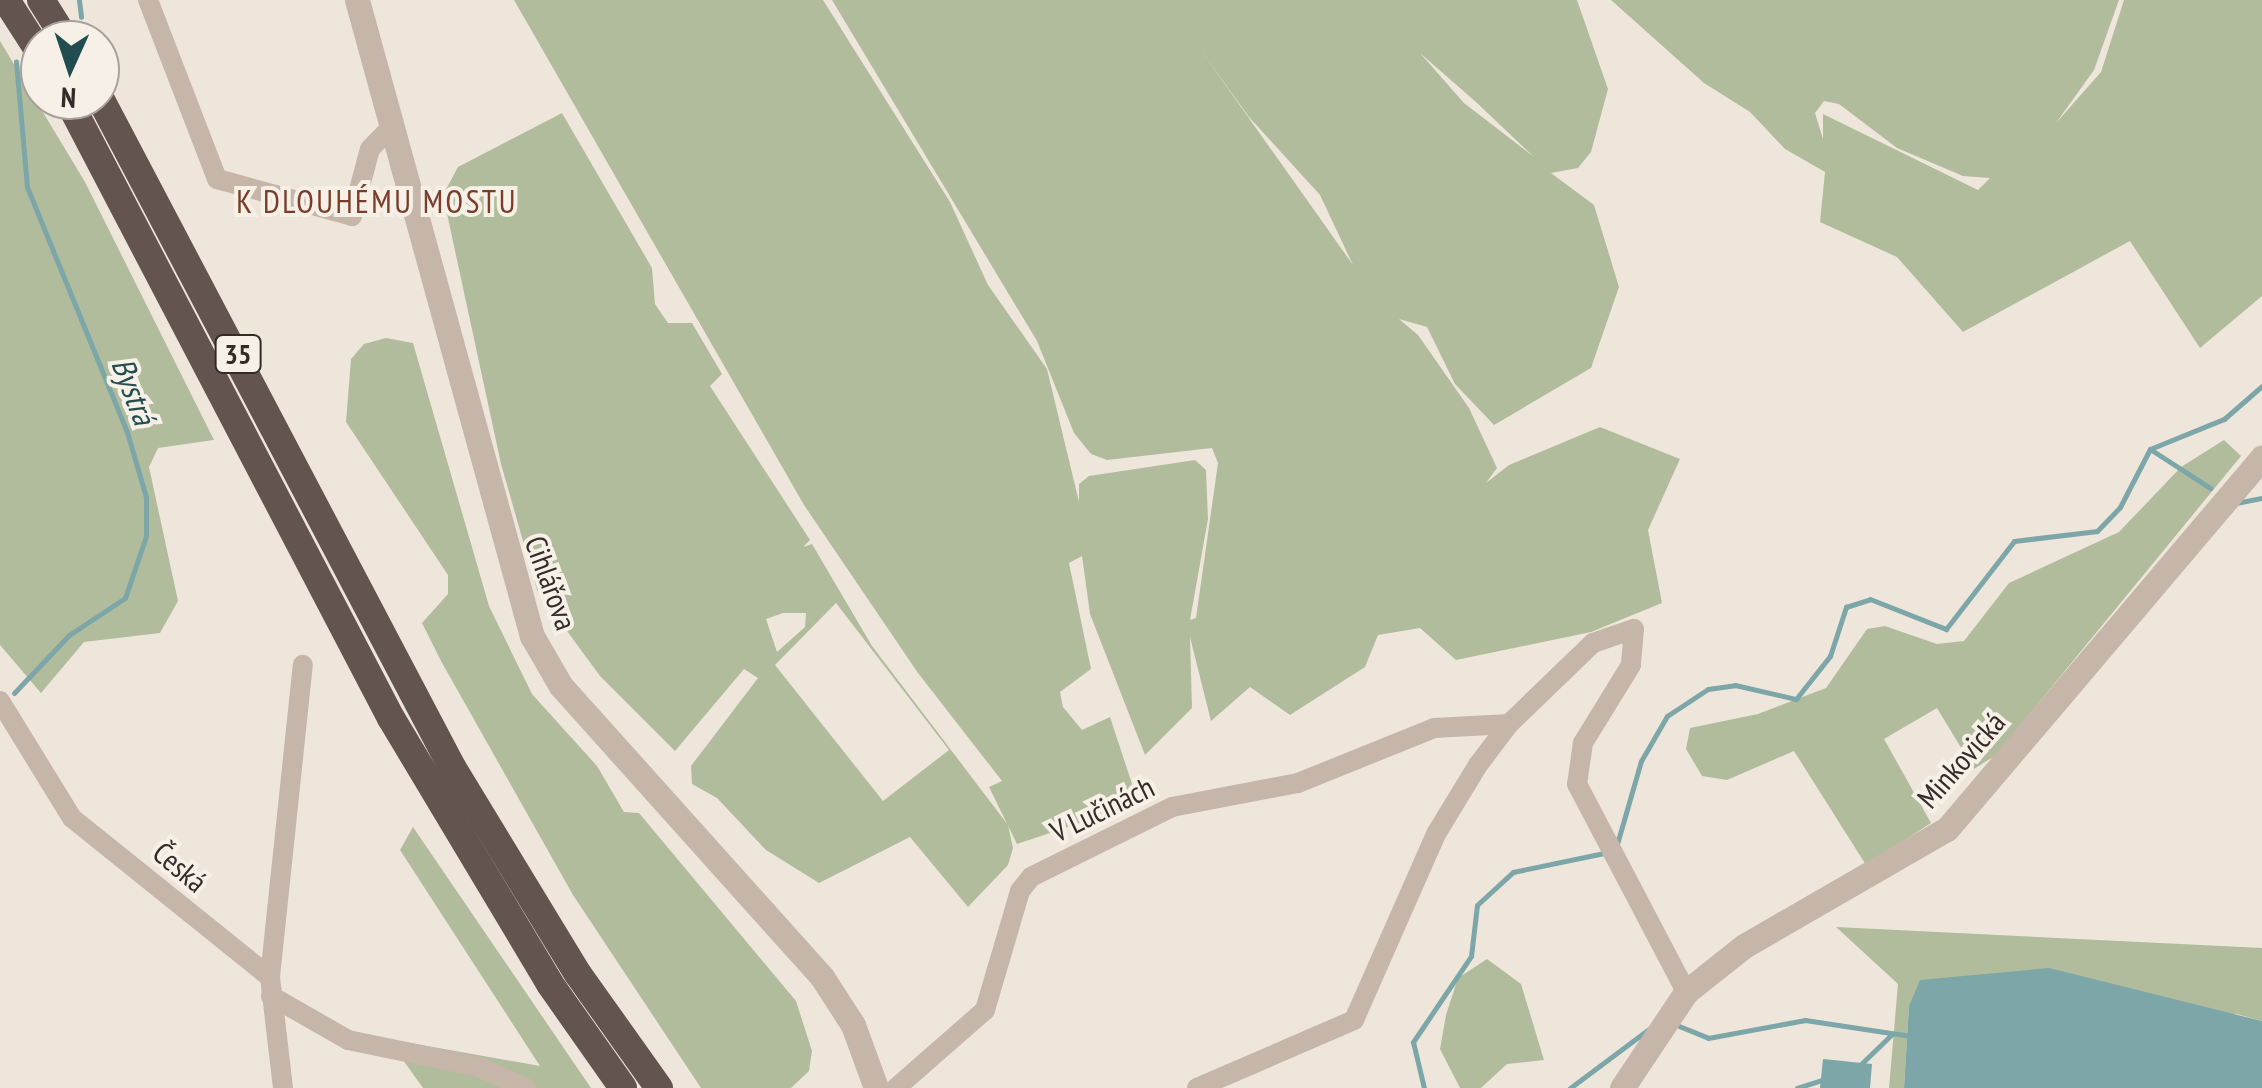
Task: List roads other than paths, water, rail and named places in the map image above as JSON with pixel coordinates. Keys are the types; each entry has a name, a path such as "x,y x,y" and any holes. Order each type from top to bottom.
{"highway":[{"path":"6,0 20,22"},
{"name":"35","path":"78,120 391,718 550,984 622,1088"},
{"name":"35","path":"112,120 452,768 659,1088"},
{"path":"641,1063 671,1088"}],"street":[{"path":"148,0 217,178 352,216 370,149 391,127"},
{"name":"Cihlářova","path":"357,0 513,587 532,636 561,686 829,986 857,1035 876,1088"},
{"name":"Minkovická","path":"1622,1088 1686,992 1764,930 1948,829 2262,458"},
{"path":"1197,1088 1354,1020 1436,834 1509,724 1593,643 1634,630 1631,665 1583,744 1578,784 1686,992"},
{"path":"283,1088 270,986 303,665"},
{"name":"Česká","path":"0,701 72,818 270,986 348,1040 479,1066 526,1088"},
{"name":"V Lučinách","path":"896,1088 985,1010 1020,890 1031,877 1172,807 1298,783 1434,728 1509,724"}],"water":[{"path":"2049,968 2262,1021 2262,1088 1904,1088 1909,1006 1920,980"},
{"path":"1823,1059 1872,1064 1870,1088 1820,1088"}],"waterway":[{"name":"Bystrá","path":"79,0 81,17"},
{"name":"Bystrá","path":"14,693 69,635 125,598 146,536 146,497 127,432 27,187 16,61"},
{"path":"1617,844 1641,761 1667,716 1708,689 1735,685 1796,699 1830,656 1846,607 1870,599 1946,629 2014,541 2097,531 2120,507 2150,449 2224,419 2262,386"},
{"path":"2150,449 2210,488"},
{"path":"2236,503 2262,498"},
{"path":"1424,1088 1413,1042 1471,956 1477,905 1513,872 1604,853"},
{"path":"1679,1026 1708,1038 1805,1020 1911,1036"},
{"path":"1570,1088 1649,1029"},
{"path":"1858,1067 1892,1034"},
{"path":"1797,1088 1825,1079"}],"district":[{"name":"K DLOUHÉMU MOSTU","path":"377,201"}]}
